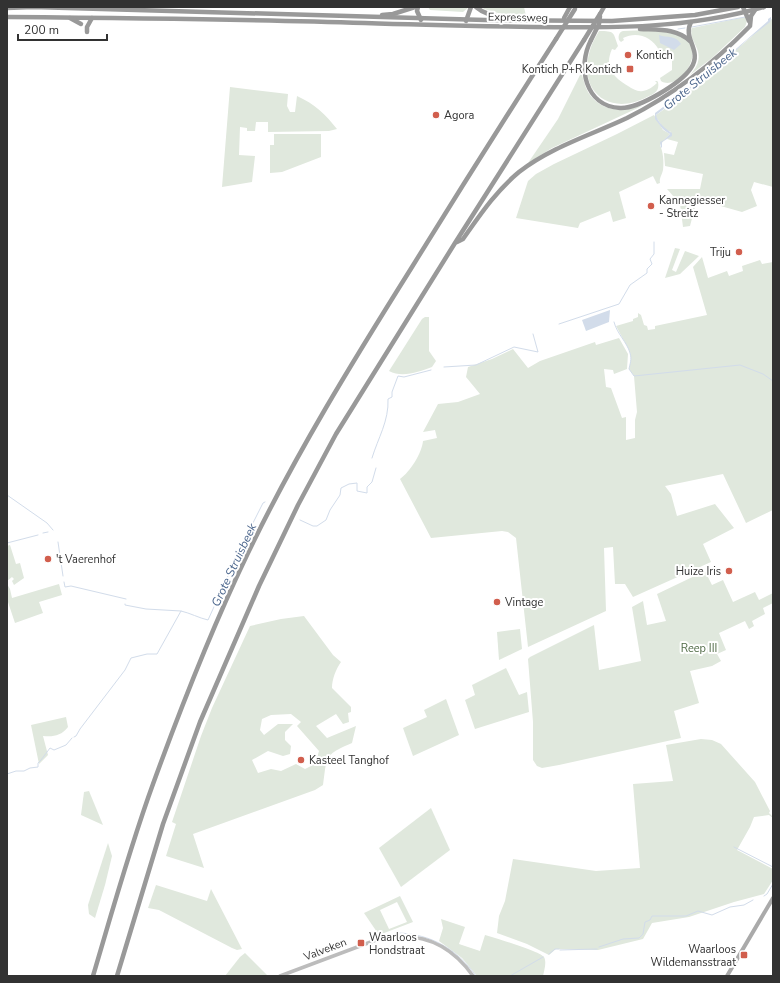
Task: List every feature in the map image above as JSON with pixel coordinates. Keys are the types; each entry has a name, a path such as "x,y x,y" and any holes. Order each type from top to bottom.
{"highway":[{"name":"Expressweg","path":"7,8 45,7 467,20 612,21 695,15 738,7"},
{"path":"373,17 393,14 415,7"},
{"path":"418,7 417,11 420,18 427,26"},
{"path":"462,26 467,20 472,7"},
{"path":"476,7 482,12 492,15 528,20"},
{"path":"743,7 749,20 748,29"},
{"name":"Expressweg","path":"7,17 128,17 427,26 615,28 690,23 764,7"},
{"path":"565,26 564,18 569,8"},
{"path":"93,976 122,878 152,786 206,646 247,556 278,493 314,426 368,336 576,8"},
{"path":"117,976 163,824 200,722 259,586 298,505 336,434 455,243 463,239 463,235 603,8"},
{"path":"470,225 499,192 524,168 552,151 621,120 664,97 707,66 748,29 751,25 751,16 755,10"},
{"path":"600,14 599,24 587,49 584,74 589,88 597,99 604,104 622,108 632,107 646,100 684,76 694,62 695,52 688,32 690,23 695,15"},
{"path":"70,18 80,24"},
{"path":"87,32 88,23 92,18"},
{"path":"612,21 615,28"},
{"path":"635,27 640,29 675,32 684,36 692,44"}],"main road":[{"path":"727,975 773,898"}],"street":[{"name":"Valveken","path":"280,976 390,936 418,938 438,945 455,955 473,976"}],"green space":[{"path":"428,7 469,7 463,12 430,10"},
{"path":"482,7 524,7 526,16 505,15 484,9"},
{"path":"745,17 747,21 745,27 712,58 690,75 696,67 699,54 691,33 692,28"},
{"path":"773,18 773,187 754,182 751,190 757,206 742,212 710,203 696,203 690,226 683,227 680,204 672,204 671,201 674,197 667,189 700,189 703,174 665,166 664,153 674,155 678,142 667,139 671,136 671,132 664,129 656,115 680,98"},
{"path":"599,31 608,31 613,33 618,46 615,50 612,49 609,61 611,71 614,75 623,83 639,91 645,91 657,83 655,81 657,81 658,88 656,92 650,96 633,102 620,104 609,102 599,96 592,88 588,77 587,65 591,47"},
{"path":"623,31 666,31 679,35 688,41 692,49 692,58 689,67 676,81 668,83 661,81 660,78 672,70 672,57 659,53 656,45 644,36 628,36 623,38 624,40 621,42 619,40 619,36"},
{"path":"581,73 589,94 603,106 621,110 642,106 552,148 528,163 558,119"},
{"path":"230,87 288,94 287,106 290,112 295,112 297,96 320,110 337,129 329,131 268,132 268,122 256,122 255,131 247,131 247,128 240,127 239,155 255,156 252,182 222,187"},
{"path":"654,115 663,130 670,134 660,145 663,154 663,170 660,183 657,184 653,176 619,192 626,218 613,222 610,211 580,223 578,228 516,218 528,181 536,174"},
{"path":"274,134 321,134 321,157 282,172 270,173 270,145 274,145"},
{"path":"675,248 680,249 672,270 676,272 685,251 699,256 680,274 665,278"},
{"path":"702,257 708,278 727,271 729,276 743,271 742,266 760,260 762,264 773,262 773,510 746,523 723,474 665,486 671,494 677,516 715,504 734,528 703,544 711,562 633,597 625,584 615,584 613,547 604,548 606,611 528,647 516,538 508,532 502,531 431,538 400,479 408,472 415,462 423,441 437,438 435,430 423,432 438,404 458,402 480,394 466,377 468,367 492,359 513,349 528,368 540,361 595,342 596,345 619,338 628,354 627,369 614,374 613,370 604,369 606,387 611,388 622,418 626,417 626,440 635,438 635,420 637,412 634,376 629,369 631,359 630,352 616,326 633,321 633,319 638,317 638,313 641,315 644,325 647,326 648,330 655,329 655,326 707,315 693,267"},
{"path":"429,317 429,351 436,361 432,367 405,374 389,371 422,319"},
{"path":"10,545 16,564 20,563 24,578 14,585 12,581 14,579 12,577 7,581 7,546"},
{"name":"Reep III","path":"705,571 712,585 723,580 733,602 755,592 759,600 773,593 773,603 763,608 765,614 752,621 754,626 749,629 745,621 719,633 726,650 717,654 721,661 712,666 690,671 699,703 674,711 681,738 559,765 542,768 537,766 533,760 533,722 528,659 594,625 599,670 641,661 632,607 643,601 647,625 666,621 657,594"},
{"path":"7,584 12,598 59,584 62,595 39,602 43,613 15,623 7,599"},
{"path":"304,616 333,655 341,662 337,668 332,688 351,707 351,712 348,713 349,722 343,724 336,714 316,726 327,738 356,726 352,743 336,751 328,758 323,785 315,790 193,834 204,868 166,856 176,824 172,822 201,736 212,708 250,626 281,619","holes":["291,714 301,722 297,726 319,751 315,764 305,769 296,764 281,771 271,769 258,773 252,760 268,751 283,756 290,754 291,746 285,740 285,732 293,724 278,724 264,735 260,730 262,719 271,715"]},
{"path":"520,629 522,649 499,660 497,632"},
{"path":"506,668 519,695 527,692 529,712 475,729 465,700 475,695 472,685"},
{"path":"446,699 459,735 413,756 403,728 427,717 424,710"},
{"path":"66,717 68,727 63,732 53,736 43,736 48,755 39,764 31,725"},
{"path":"701,739 712,740 721,744 755,782 770,811 769,813 773,817 769,815 754,817 737,850 773,869 773,880 764,894 689,917 652,923 643,939 598,950 556,949 549,955 527,944 497,933 499,916 505,901 513,859 596,871 640,868 633,784 673,781 666,745"},
{"path":"89,791 103,825 81,815 84,792"},
{"path":"431,808 450,850 401,887 379,848"},
{"path":"108,843 112,856 95,918 89,914 88,905"},
{"path":"156,885 207,901 211,889 242,949 237,950 232,948 159,910 148,908"},
{"path":"400,896 413,922 379,935 364,913","holes":["397,902 407,922 389,929 380,910"]},
{"path":"441,919 465,927 459,944 480,951 485,935 540,954 544,957 545,961 543,976 477,976 462,958 439,941 443,928"},
{"path":"245,953 268,976 225,976"}],"water":[{"path":"771,17 770,22 747,40 716,69 656,115 660,123 672,133 672,136 662,142 661,148 660,142 670,134 663,129 655,119 655,113 706,75"},
{"path":"659,35 677,39 681,44 674,50 660,43"},
{"path":"610,310 609,322 586,331 582,320"}],"waterway":[{"path":"692,27 745,17"},
{"path":"678,29 685,28"},
{"name":"Grote Struisbeek","path":"559,324 619,304 630,285 647,273 647,269 652,264 650,259 654,254 654,242"},
{"path":"614,322 617,330 629,349 631,357 629,369 634,376 740,365 763,374 773,381"},
{"name":"Grote Struisbeek","path":"444,367 476,365 514,347 538,352 533,334"},
{"name":"Grote Struisbeek","path":"372,458 387,415 388,399 392,397 392,392 398,376 404,377 431,370"},
{"name":"Grote Struisbeek","path":"300,520 313,526 317,526 326,520 330,510 340,495 341,488 349,484 357,483 357,491 367,493 367,487 372,482 376,468"},
{"path":"7,495 47,523 53,530"},
{"name":"Grote Struisbeek","path":"74,737 125,670 131,658 147,654 157,654 181,611 208,620 248,532 263,503 265,502"},
{"path":"43,533 48,532"},
{"path":"7,543 38,535"},
{"path":"58,542 63,576"},
{"path":"64,582 65,587 71,586 126,599"},
{"path":"125,604 146,609 181,611"},
{"name":"Grote Struisbeek","path":"7,774 38,767 38,763 50,748 54,750 66,745 72,738"},
{"path":"734,847 773,867"},
{"path":"764,896 773,884"},
{"path":"599,947 623,939 639,938 643,934 645,922 650,920 652,916 686,916 698,911 712,915 730,907 744,905 753,900"},
{"path":"398,933 421,936 442,945 452,951 469,966 476,976"},
{"path":"549,954 555,949 559,949"},
{"path":"560,950 597,949"},
{"path":"510,976 543,957"}],"place":[{"name":"Kontich","path":"628,55"},
{"name":"Kontich P+R Kontich","path":"630,69"},
{"name":"Agora","path":"436,115"},
{"name":"Kannegiesser - Streitz","path":"651,206"},
{"name":"Triju","path":"739,252"},
{"name":"'t Vaerenhof","path":"48,559"},
{"name":"Huize Iris","path":"729,571"},
{"name":"Vintage","path":"497,602"},
{"name":"Kasteel Tanghof","path":"301,760"},
{"name":"Waarloos Hondstraat","path":"361,943"},
{"name":"Waarloos Wildemansstraat","path":"744,955"}]}
